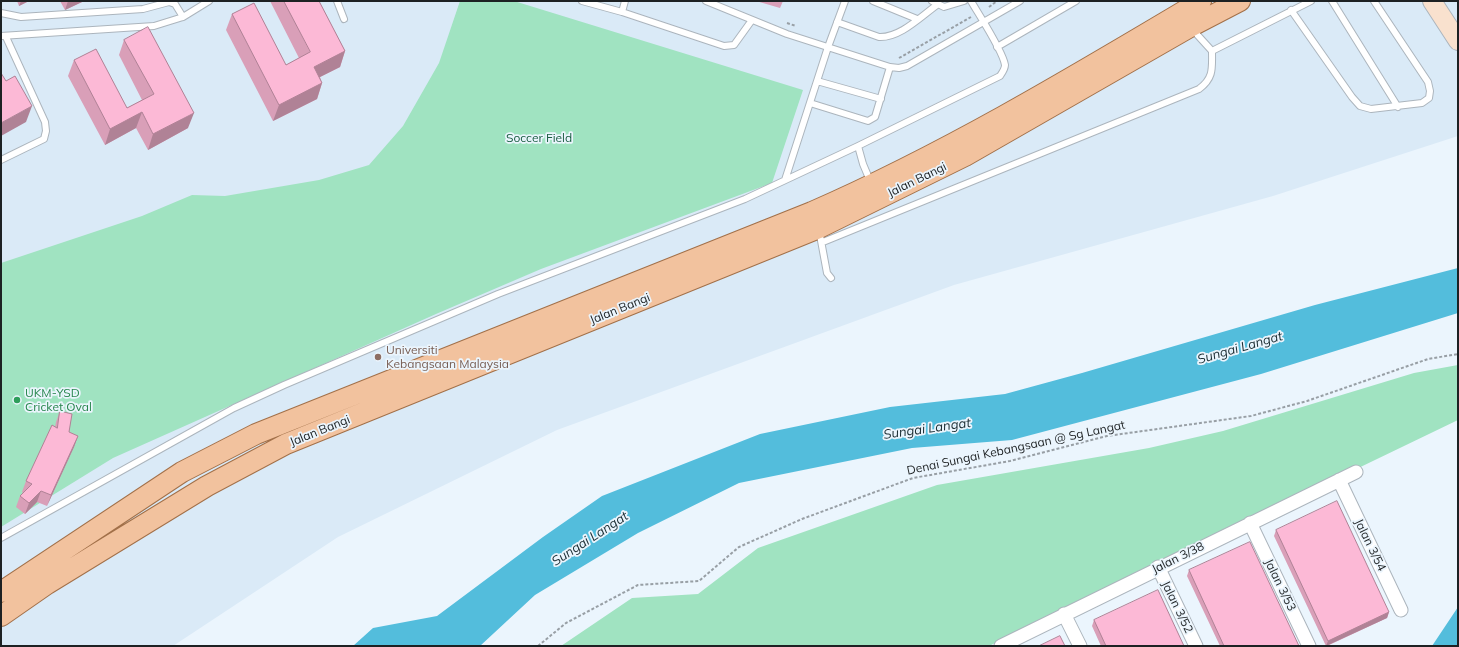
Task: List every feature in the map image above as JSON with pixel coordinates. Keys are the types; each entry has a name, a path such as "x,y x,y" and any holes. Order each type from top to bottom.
{"main road":[{"name":"Jalan Bangi","path":"1,592 182,472 256,434 805,215 872,186 958,141 1201,1"},
{"name":"Jalan Bangi","path":"1,616 47,584 207,486 286,444 821,235 965,156 1190,26 1240,1"},
{"path":"1432,1 1458,41"}],"street":[{"name":"Jalan 3/38","path":"1001,646 1158,567 1356,472"},
{"name":"Jalan 3/54","path":"1339,480 1401,610"},
{"name":"Jalan 3/53","path":"1250,523 1309,646"},
{"name":"Jalan 3/52","path":"1158,567 1196,646"},
{"path":"1064,614 1080,646"}],"lane":[{"path":"1,160 35,145 44,139 46,131 45,122 3,37 91,29 154,26 183,17 209,1"},
{"path":"337,1 344,19"},
{"path":"582,1 622,12 724,46 734,45 752,20"},
{"path":"622,12 625,1"},
{"path":"706,1 787,34 890,67 899,68 908,66 1020,1"},
{"path":"785,180 836,22 845,1"},
{"path":"873,1 917,19"},
{"path":"932,1 937,5 949,7 964,1"},
{"path":"1,538 234,408 284,385 498,294 744,199 858,146 1000,76 1004,71 1005,65 997,47 971,1"},
{"path":"997,47 1076,1"},
{"path":"1212,51 1311,1"},
{"path":"1332,1 1398,107"},
{"path":"1292,10 1352,97 1360,106 1371,109 1422,103 1429,98 1430,91 1428,82 1374,1"},
{"path":"1,13 21,17 143,9 169,2 175,4 183,17"},
{"path":"836,22 879,37 886,37 895,34 937,5"},
{"path":"831,278 827,273 821,235 1199,89 1208,83 1212,70 1212,51 1190,26"},
{"path":"810,103 868,120 875,117 890,67"},
{"path":"817,81 881,99"},
{"path":"858,146 863,164 872,186"}],"path":[{"name":"Denai Sungai Kebangsaan @ Sg Langat","path":"538,646 566,623 638,586 699,581 739,547 802,519 913,478 1010,461 1107,436 1251,416 1307,401 1428,359 1458,354"}],"shaded area":[{"name":"Universiti Kebangsaan Malaysia","path":"1,1 1458,1 1458,136 1273,196 954,285 557,430 338,537 173,646 1,646"}],"green space":[{"name":"Soccer Field","path":"460,1 514,1 803,90 772,183 541,269 436,314 113,458 1,527 1,263 142,216 192,195 225,196 319,180 369,165 403,126 439,63"},
{"path":"1458,365 1458,420 989,646 561,646 632,598 698,594 758,548 937,485 1149,448 1223,431 1414,373"}],"water":[{"name":"Sungai Langat","path":"1458,268 1458,313 1261,374 1012,440 912,448 739,483 638,533 535,595 480,646 353,646 373,628 437,616 543,537 602,496 760,434 890,407 1005,394 1315,305"},
{"path":"1458,607 1458,646 1432,646"}],"building":[{"path":"284,1 319,1 345,51 314,67 322,83 279,105 232,14 254,3 286,65 310,52"},
{"path":"148,27 194,113 153,134 142,112 110,129 74,60 96,49 127,108 154,94 124,40"},
{"path":"1,73 6,81 15,76 32,106 1,123"},
{"path":"60,411 72,414 69,432 78,436 51,495 41,491 29,503 20,496 32,484 26,481 52,425 57,428"},
{"path":"1337,501 1389,612 1328,641 1276,530"},
{"path":"1250,542 1299,646 1224,646 1189,570"},
{"path":"1158,590 1184,646 1106,646 1094,620"},
{"path":"1060,636 1065,646 1039,646"}],"place":[{"name":"Universiti Kebangsaan Malaysia","path":"378,357"},
{"name":"UKM-YSD Cricket Oval","path":"17,400"}]}
